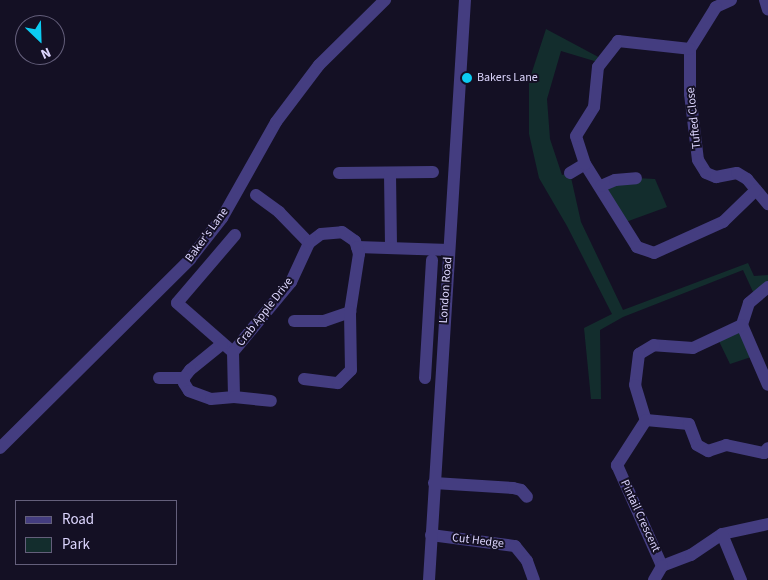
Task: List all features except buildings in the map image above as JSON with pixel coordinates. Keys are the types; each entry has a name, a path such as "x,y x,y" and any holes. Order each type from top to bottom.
{"street":[{"name":"Baker's Lane","path":"0,448 190,259 222,218 276,122 314,72 385,0"},
{"name":"London Road","path":"429,580 444,310 465,0"},
{"path":"731,0 716,7 690,49 618,41 598,67 594,108 576,136 585,164 601,186 637,247 654,253 723,222 756,190"},
{"path":"765,0 768,10"},
{"name":"Tufted Close","path":"690,49 690,94 698,160 706,174 716,177 737,174 747,179 768,204"},
{"path":"570,173 585,164"},
{"path":"340,173 390,174 433,172"},
{"path":"390,174 391,248"},
{"path":"601,186 615,180 636,178"},
{"path":"256,195 279,212 308,242 331,231 342,232 355,241 357,247 358,254 350,312 352,370 338,383 304,379"},
{"path":"190,259 208,270 235,234"},
{"name":"Crab Apple Drive","path":"234,398 233,352 291,282 308,242"},
{"path":"357,247 448,250"},
{"path":"425,378 432,260"},
{"name":"Crab Apple Drive","path":"208,270 177,303 233,352"},
{"path":"768,287 749,303 742,325 768,385"},
{"path":"429,310 444,310"},
{"path":"294,321 324,321 350,312"},
{"path":"742,325 693,348 654,345 639,354 635,385 646,420 689,424 697,445 708,451 726,445 767,454"},
{"name":"Crab Apple Drive","path":"184,378 222,344"},
{"path":"159,378 184,378 189,391 210,399 234,398 272,401"},
{"name":"Pintail Crescent","path":"646,420 617,465 662,566 691,555 722,534 768,524"},
{"path":"434,483 514,488 521,490 528,497"},
{"path":"722,534 741,580"},
{"name":"Cut Hedge","path":"432,535 515,546 527,561 534,580"},
{"path":"654,580 662,566"}],"green space":[{"path":"546,29 604,60 601,63 561,51 547,99 550,139 562,175 570,173 581,222 623,310 748,263 754,276 768,275 768,282 754,294 743,270 623,317 600,330 601,399 591,399 584,328 612,314 567,226 539,178 529,134 529,81"},
{"path":"636,178 655,179 667,207 623,223 601,186"},
{"path":"742,325 754,356 730,364 717,337"}],"place":[{"name":"Bakers Lane","path":"467,78"}]}
